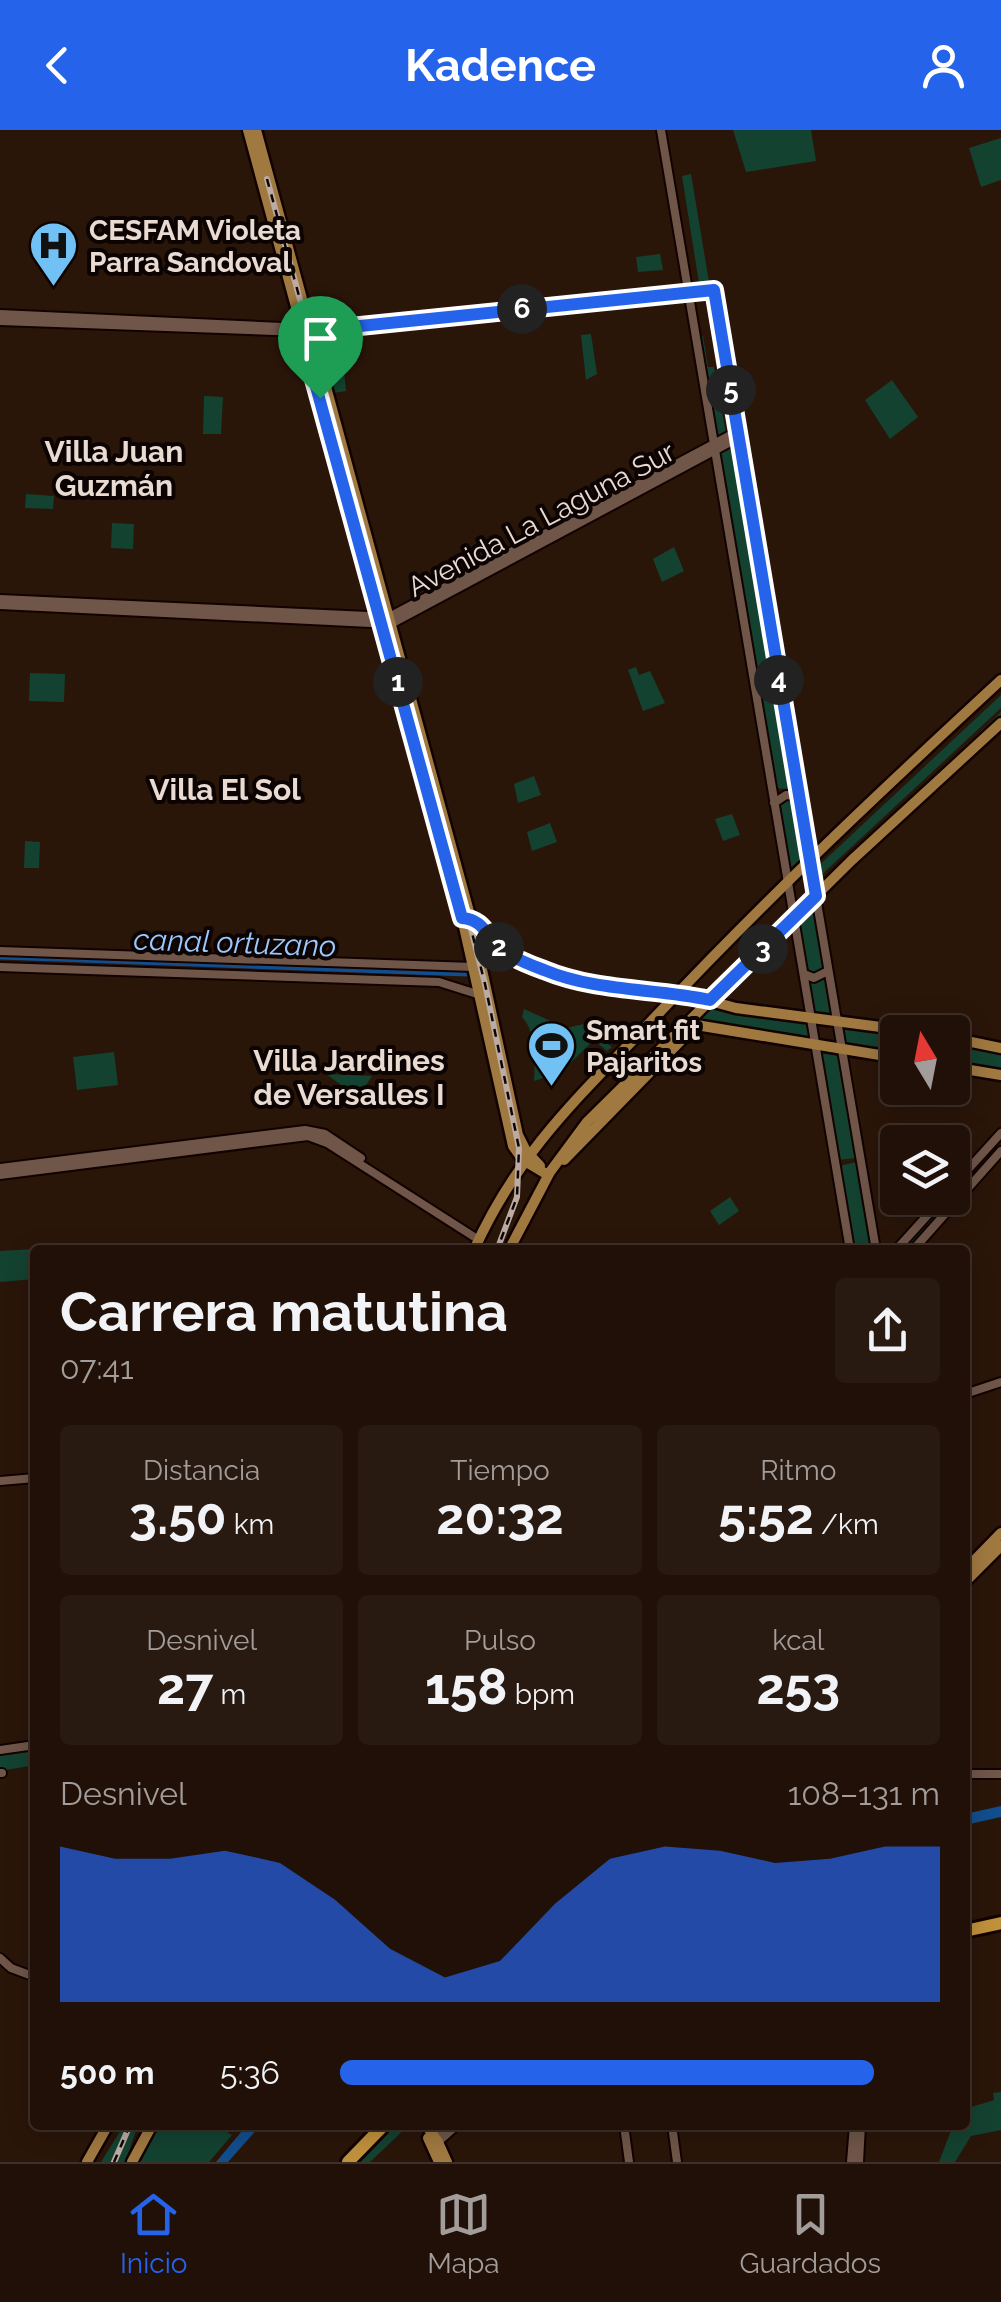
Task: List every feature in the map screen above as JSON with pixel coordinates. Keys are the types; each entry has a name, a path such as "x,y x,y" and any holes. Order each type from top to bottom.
{"highway":[{"path":"970,1922 1001,1914"},
{"path":"970,1931 1001,1923"},
{"path":"338,2162 367,2130"},
{"path":"348,2162 379,2130"}],"main road":[{"path":"248,130 466,919 526,1157"},
{"path":"256,130 304,329"},
{"path":"476,1245 501,1194 526,1157 670,996 810,858 1001,680"},
{"path":"512,1245 549,1174 597,1111 816,896 1001,723"},
{"path":"466,919 512,1142 549,1174"},
{"path":"466,919 480,923 503,950 546,972 623,990 880,1027"},
{"path":"549,1174 698,1024 840,1044 880,1054"},
{"path":"970,1042 1001,1048"},
{"path":"970,1070 1001,1075"},
{"path":"970,1565 1001,1534"},
{"path":"970,1577 1001,1546"},
{"path":"87,2162 105,2130"},
{"path":"132,2162 149,2130"},
{"path":"430,2134 439,2162"},
{"path":"430,2134 447,2162"}],"street":[{"path":"661,130 849,1245"},
{"path":"0,318 304,329 714,290 875,1245"},
{"name":"Avenida La Laguna Sur","path":"0,602 385,621 738,435"},
{"path":"772,792 782,792 796,784"},
{"path":"774,803 784,795 798,796"},
{"path":"0,951 473,967"},
{"path":"0,968 438,982 480,995"},
{"path":"804,974 814,978 828,971"},
{"path":"0,1171 310,1130 328,1136 403,1186 476,1245"},
{"path":"970,1167 1001,1133"},
{"path":"917,1245 1001,1151"},
{"path":"901,1245 928,1215"},
{"path":"970,1393 1001,1382"},
{"path":"0,1481 30,1478"},
{"path":"0,1750 30,1745"},
{"path":"970,1774 1001,1774"},
{"path":"0,1958 10,1968 30,1975"},
{"path":"625,2130 629,2162"},
{"path":"673,2130 678,2162"},
{"path":"855,2162 858,2130"}],"green space":[{"path":"733,130 811,130 816,161 746,172"},
{"path":"1001,138 1001,180 981,187 969,148"},
{"path":"691,174 709,282 699,283 682,176"},
{"path":"660,254 663,270 638,272 636,257"},
{"path":"340,331 346,391 334,393 318,336 320,332"},
{"path":"591,334 597,374 586,380 581,335"},
{"path":"703,336 708,367 714,367 726,434 716,440 698,338"},
{"path":"892,380 918,417 890,439 865,400"},
{"path":"204,396 223,397 221,434 203,434"},
{"path":"735,444 792,785 786,789 777,788 774,781 720,454"},
{"path":"26,494 54,496 53,509 25,508"},
{"path":"112,523 134,524 133,549 111,548"},
{"path":"674,547 684,571 662,582 653,559"},
{"path":"636,667 639,675 650,671 665,703 643,711 628,670"},
{"path":"30,673 65,674 64,702 29,701"},
{"path":"1001,695 1001,708 816,880 813,871"},
{"path":"1001,712 1001,718 818,890 817,886"},
{"path":"534,776 541,795 518,803 514,784"},
{"path":"783,797 796,800 805,857 790,871 779,804"},
{"path":"732,814 740,835 723,841 715,819"},
{"path":"550,823 557,842 532,851 527,832"},
{"path":"25,841 40,842 39,868 24,868"},
{"path":"813,906 832,1019 815,1016 798,919"},
{"path":"711,1006 805,1020 810,1041 695,1021"},
{"path":"524,1009 566,1028 600,1026 597,1035 612,1047 607,1051 594,1040 561,1072 534,1081 534,1047 522,1017"},
{"path":"840,1025 880,1031 880,1054 844,1048"},
{"path":"970,1045 1001,1051 1001,1073 970,1068"},
{"path":"819,1049 839,1052 857,1158 838,1160"},
{"path":"114,1052 118,1085 77,1090 73,1057"},
{"path":"326,1074 372,1076 358,1097"},
{"path":"857,1162 872,1245 852,1245 839,1166"},
{"path":"730,1197 739,1211 719,1225 710,1211"},
{"path":"932,1215 941,1215 914,1245 905,1245"},
{"path":"30,1249 30,1279 0,1282 0,1251"},
{"path":"30,1750 30,1766 0,1771 0,1755"},
{"path":"1001,2092 1001,2130 971,2136 955,2162 939,2162 951,2130 970,2130 970,2107 994,2100 993,2093"},
{"path":"121,2130 136,2130 125,2162 101,2162"},
{"path":"154,2130 230,2130 227,2132 232,2135 209,2162 137,2162"},
{"path":"387,2130 404,2130 370,2162 358,2162"}],"water":[{"path":"1001,1806 1001,1817 970,1824 970,1813"},
{"path":"243,2130 257,2130 228,2162 216,2162"}],"waterway":[{"name":"canal ortuzano","path":"0,957 468,974"}],"railway":[{"path":"267,179 485,984 519,1148 517,1197 499,1245"},
{"path":"114,2162 128,2130"}],"place":[{"name":"CESFAM Violeta Parra Sandoval","path":"54,288"},
{"name":"Smart fit Pajaritos","path":"551,1088"}],"district":[{"name":"Villa Juan Guzmán","path":"114,469"},
{"name":"Villa El Sol","path":"225,790"},
{"name":"Villa Jardines de Versalles I","path":"349,1078"}],"route":[{"path":"714,290 816,896 710,1000 623,990 552,974 503,950 480,923 462,918 320,398 301,332 714,290"}]}
